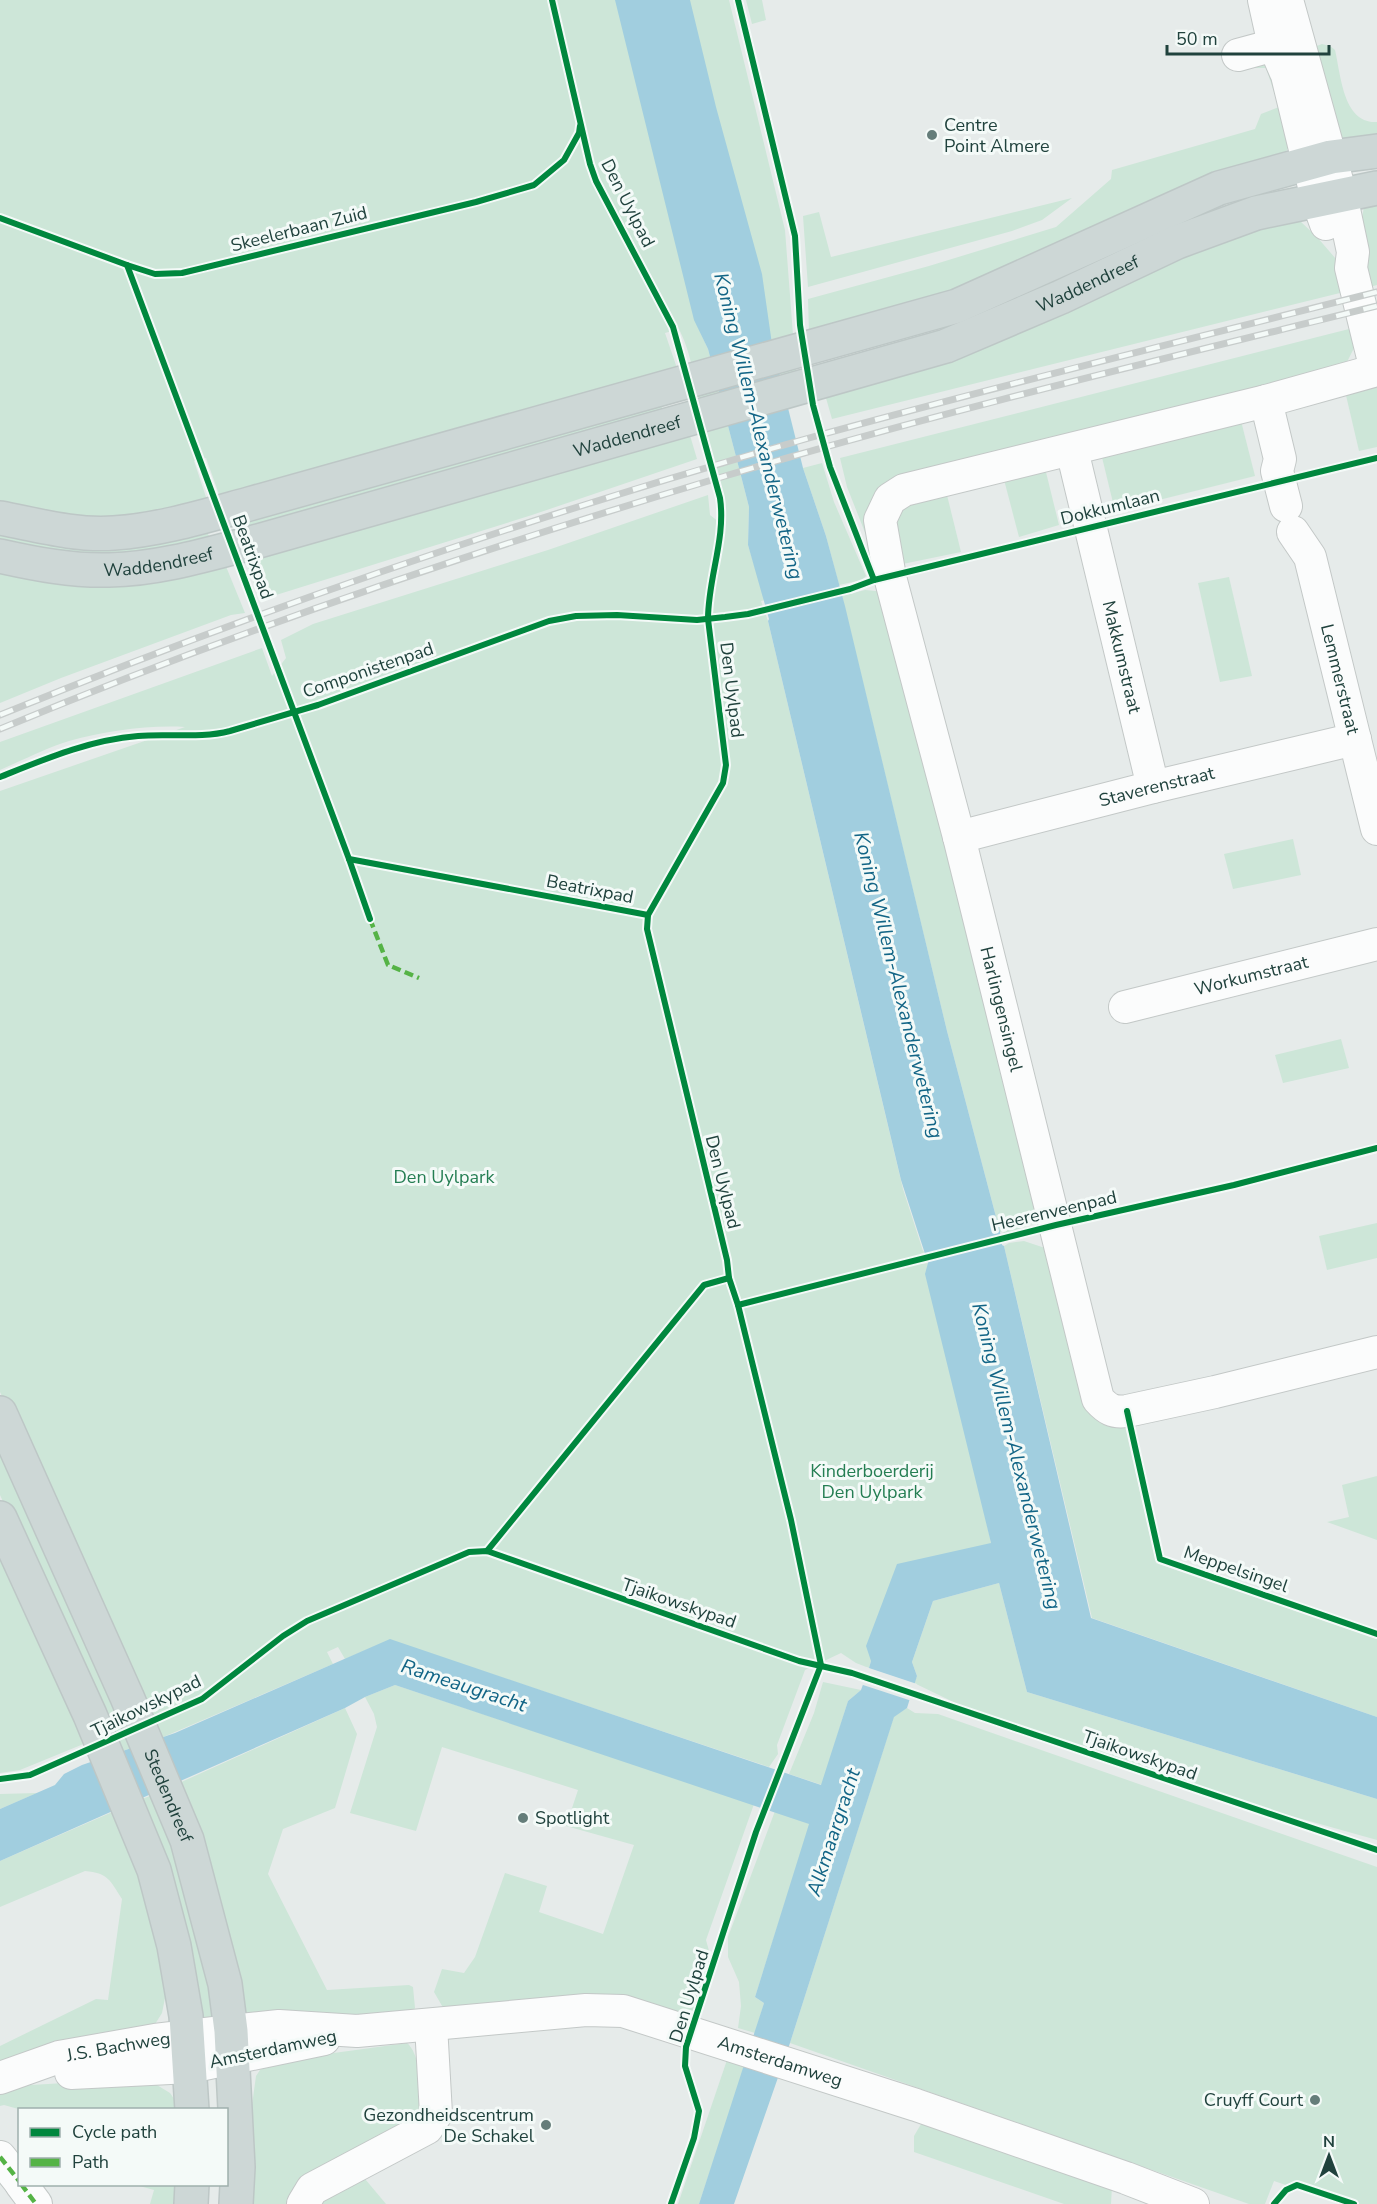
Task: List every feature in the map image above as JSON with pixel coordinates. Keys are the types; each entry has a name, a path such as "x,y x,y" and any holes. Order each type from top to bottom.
{"main road":[{"name":"Waddendreef","path":"0,518 53,529 112,533 153,528 249,504 957,306 1219,188 1320,160 1377,151"},
{"name":"Waddendreef","path":"0,556 82,570 107,570 154,566 262,540 946,346 1061,297 1177,242 1256,213 1377,188"},
{"name":"Stedendreef","path":"0,1413 188,1840 225,1984 232,2044 238,2167 237,2204"},
{"path":"0,1518 90,1715 154,1870 174,1946 186,2016 192,2108"},
{"path":"191,2204 192,2186"}],"street":[{"path":"1264,0 1285,42"},
{"path":"1072,450 1266,401 1376,370 1351,268 1333,245 1329,197 1320,160 1287,75 1285,42 1287,0"},
{"path":"1238,55 1285,42"},
{"name":"Lemmerstraat","path":"1266,401 1280,459 1277,471 1289,519 1310,557 1377,829"},
{"name":"Harlingensingel","path":"1072,450 904,490 890,499 880,520 890,577 959,837 1098,1399 1105,1407 1115,1412 1215,1392 1377,1352"},
{"name":"Dokkumlaan","path":"1072,450 1090,528"},
{"name":"Makkumstraat","path":"1090,528 1153,787"},
{"name":"Staverenstraat","path":"959,837 1153,787 1355,739"},
{"name":"Workumstraat","path":"1125,1007 1377,945"},
{"name":"Amsterdamweg","path":"189,2052 232,2044 290,2047 357,2031 586,2010 623,2011 939,2113 1126,2178 1191,2204"},
{"path":"303,2204 312,2189 427,2128 436,2114 431,2025"},
{"name":"J.S. Bachweg","path":"4,2077 189,2052"},
{"path":"0,2157 18,2180"},
{"path":"22,2186 36,2204"}],"green space":[{"name":"Den Uylpark","path":"0,0 729,0 785,230 796,374 788,404 780,372 697,325 708,349 749,507 748,545 765,600 761,601 768,621 903,1189 925,1252 920,1254 922,1264 928,1263 991,1543 871,1661 869,1668 841,1653 805,1670 777,1745 778,1754 769,1767 390,1640 345,1659 338,1647 327,1652 333,1664 161,1738 0,1392 0,791 185,727 141,728 83,737 52,747 0,770 0,742 262,648 272,676 286,658 281,640 313,624 548,550 708,495 710,515 719,522 715,475 709,445 689,356 679,329 665,333 679,374 220,497 206,458 194,461 209,506 111,523 0,507"},
{"path":"746,0 762,0 766,20 752,24"},
{"path":"1322,44 1335,50 1342,84 1350,107 1366,121 1377,122 1377,140 1354,143 1344,138 1336,129 1325,102 1314,47"},
{"path":"1259,59 1268,61 1291,144 1284,154 937,297 809,334 808,299 929,266 1056,227 1111,179 1112,170 1255,129 1261,114 1279,107 1266,68 1252,68"},
{"path":"1072,198 1042,220 1012,231 808,287 803,216 819,212 831,257"},
{"path":"1377,202 1377,285 1366,288 1368,262 1360,228 1364,207"},
{"path":"1285,221 1300,221 1336,259 1344,292 832,419 826,398 993,340 1175,256"},
{"path":"1353,328 1354,348 1345,366 907,480 872,538 866,535 847,487 840,458"},
{"path":"1377,383 1377,447 1359,451 1345,391"},
{"path":"662,402 662,416 248,534 245,518"},
{"path":"1240,417 1255,476 1115,511 1100,449"},
{"path":"689,432 697,459 532,515 260,600 245,559"},
{"path":"822,463 834,502 866,576 862,580 839,585 826,536 803,468"},
{"path":"1044,464 1059,525 1019,537 1002,472"},
{"path":"945,487 961,552 893,566 893,510"},
{"path":"0,529 204,529 213,541 142,559 0,546"},
{"path":"225,564 245,613 231,615 0,703 0,566"},
{"path":"1229,577 1252,676 1220,682 1198,583"},
{"path":"865,590 886,592 1038,1222 1004,1234 1003,1231 1000,1232 947,1031 842,596"},
{"path":"1293,839 1301,875 1233,889 1224,854"},
{"path":"1341,1039 1349,1068 1283,1083 1275,1055"},
{"path":"1377,1223 1377,1258 1327,1270 1319,1236"},
{"path":"1024,1241 1045,1248 1084,1402 1095,1419 1104,1425 1125,1426 1156,1563 1377,1639 1377,1717 1092,1618 1004,1246"},
{"path":"0,1434 141,1745 116,1753 0,1495"},
{"path":"1377,1476 1377,1540 1327,1522 1349,1517 1342,1485"},
{"path":"0,1548 86,1743 20,1770 0,1773"},
{"path":"999,1583 1027,1692 1377,1799 1377,1840 1259,1807 972,1711 914,1683 917,1676 912,1662 933,1601"},
{"path":"823,1682 861,1690 848,1701 822,1785 789,1774 814,1713"},
{"path":"395,1685 754,1804 706,1940 711,1958 695,2010 685,2014 626,1995 457,2007 445,2011 434,1992 442,1969 464,1973 475,1957 505,1873 547,1886 539,1912 603,1934 634,1845 566,1826 578,1790 442,1747 416,1831 350,1813 377,1727 374,1714 365,1697"},
{"path":"345,1708 357,1734 335,1808 283,1829 268,1874 327,1990 409,1985 413,1987 415,2008 407,2018 248,2014 240,2006 177,1784"},
{"path":"907,1708 915,1713 938,1714 1377,1867 1377,2204 1342,2204 1274,2181 1265,2204 1249,2204 790,2043 894,1716"},
{"path":"160,1792 215,1978 213,2020 200,2019 137,1801"},
{"path":"37,1793 0,1809 0,1794"},
{"path":"117,1810 129,1838 169,1978 162,2013 152,2029 0,2067 0,2046 96,1999 108,2000 122,1899 108,1879 85,1871 0,1907 0,1861"},
{"path":"775,1811 810,1824 755,1997 764,2003 755,2033 738,2028 741,2006 739,1982 728,1957 728,1937"},
{"path":"407,2043 417,2061 420,2078 422,2102 418,2119 293,2204 253,2204 255,2156 252,2105 256,2076 260,2070 268,2065 290,2059"},
{"path":"727,2060 745,2066 699,2204 678,2204"},
{"path":"81,2082 152,2082 170,2093 180,2108 18,2109 0,2106 0,2090 15,2086"},
{"path":"924,2119 1112,2186 1111,2204 1064,2204 914,2152 914,2136"},
{"path":"360,2173 386,2204 313,2204"},
{"path":"140,2186 183,2186 182,2204 150,2204 154,2190"}],"water":[{"path":"615,0 690,0 716,107 762,274 772,344 803,468 826,536 845,606 947,1031 1004,1246 1091,1618 1377,1717 1377,1799 1027,1692 999,1583 933,1601 912,1662 917,1676 907,1708 894,1717 790,2043 734,2204 699,2204 764,2003 755,1997 809,1824 395,1685 0,1861 0,1809 55,1785 64,1774 82,1765 175,1733 390,1639 821,1785 848,1701 861,1690 869,1668 871,1661 866,1646 897,1564 991,1543 925,1274 928,1263 901,1180 769,619 748,545 749,507 708,349 694,320"}],"pier":[{"path":"866,1667 917,1684 912,1701 860,1684"}],"railway":[{"path":"0,715 199,637 299,601 400,565 604,499 809,438 1377,292"},
{"path":"0,729 178,658 359,593 633,504 968,408 1377,306"}],"marked path":[{"path":"370,919 388,965 419,978"},
{"path":"0,2157 18,2180"},
{"path":"22,2186 36,2204"}],"cycle path":[{"name":"Den Uylpad","path":"552,0 590,164 596,181 673,327 720,498 721,528 708,619 726,765 723,783 648,915 647,929 727,1260 729,1278 738,1305 791,1520 821,1665 756,1832 686,2047 685,2066 699,2111 694,2138 671,2204"},
{"path":"738,0 795,236 800,325 813,405 830,467 874,580"},
{"name":"Skeelerbaan Zuid","path":"0,218 155,274 182,273 476,202 534,185 564,160 579,133 580,126"},
{"name":"Beatrixpad","path":"127,265 370,919"},
{"name":"Componistenpad","path":"0,777 68,751 120,738 149,735 207,735 230,731 318,705 549,621 576,616 617,615 697,620 748,614 850,589 874,580 1377,458"},
{"name":"Beatrixpad","path":"349,859 648,915"},
{"name":"Heerenveenpad","path":"738,1305 1056,1225 1234,1185 1377,1148"},
{"path":"487,1551 704,1285 729,1278"},
{"name":"Meppelsingel","path":"1127,1411 1160,1559 1377,1634"},
{"name":"Tjaikowskypad","path":"0,1779 30,1775 202,1699 283,1636 307,1621 469,1552 487,1551 799,1661 852,1673 1377,1850"},
{"path":"1274,2204 1286,2190 1297,2185 1354,2204"}],"place":[{"name":"Centre Point Almere","path":"932,135"},
{"name":"Spotlight","path":"523,1818"},
{"name":"Cruyff Court","path":"1315,2100"},
{"name":"Gezondheidscentrum De Schakel","path":"546,2125"}],"water label":[{"name":"Koning Willem-Alexanderwetering","path":"759,426"},
{"name":"Koning Willem-Alexanderwetering","path":"899,985"},
{"name":"Koning Willem-Alexanderwetering","path":"1017,1456"},
{"name":"Rameaugracht","path":"464,1685"},
{"name":"Alkmaargracht","path":"833,1832"}],"park label":[{"name":"Kinderboerderij Den Uylpark","path":"872,1481"}]}
